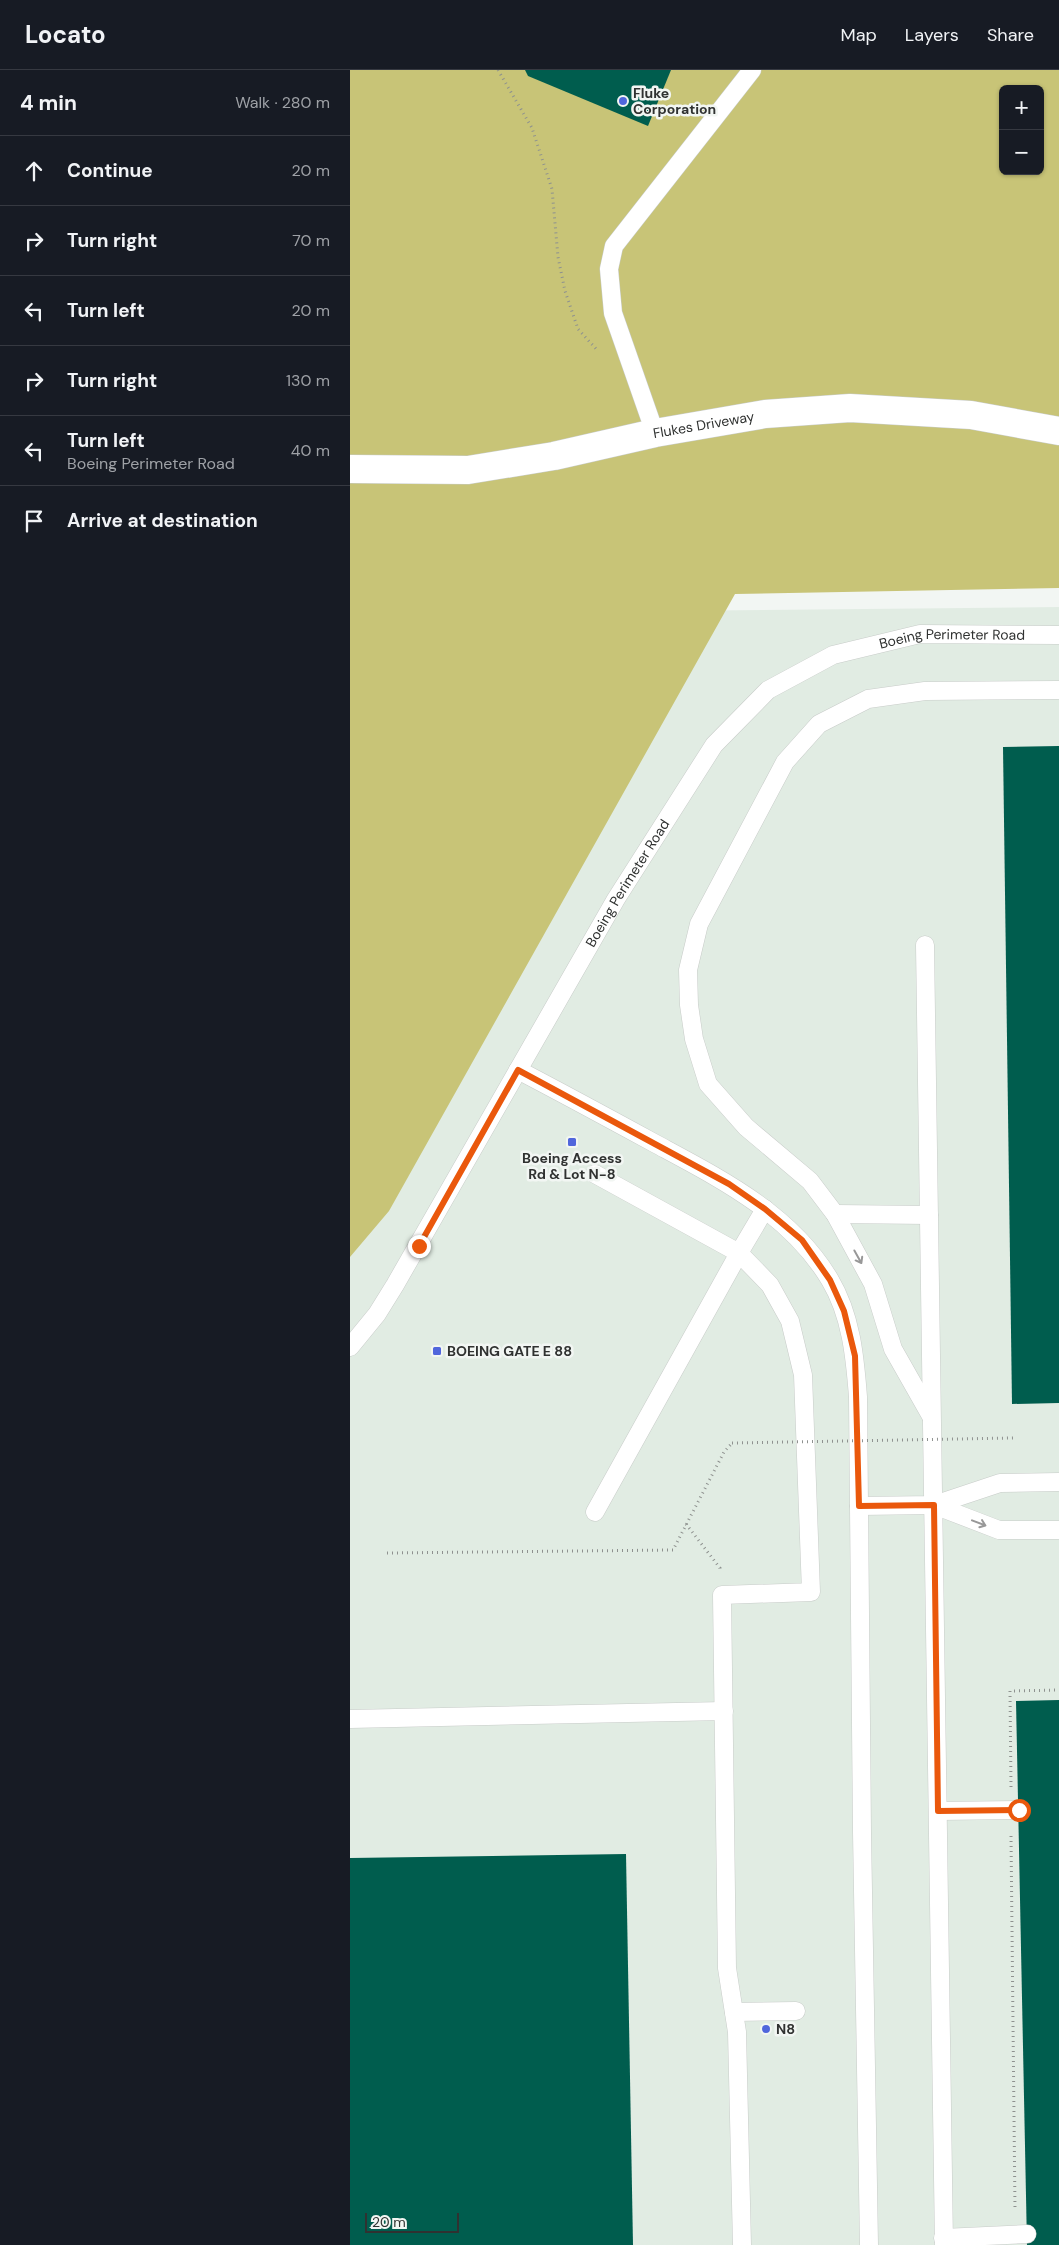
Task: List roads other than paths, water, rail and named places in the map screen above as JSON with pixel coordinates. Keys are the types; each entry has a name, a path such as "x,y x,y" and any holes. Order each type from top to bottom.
{"street":[{"name":"Flukes Driveway","path":"350,469 468,470 554,456 655,433 765,414 850,408 971,416 1059,431"}],"lane":[{"path":"655,433 614,313 609,269 614,246 752,70"},
{"name":"Boeing Perimeter Road","path":"350,1347 377,1314 395,1285 616,899 714,745 768,690 833,655 920,634 1059,636"},
{"path":"932,1418 893,1349 873,1284 835,1214 810,1181 746,1127 708,1084 694,1039 689,1005 688,970 699,924 785,762 819,724 868,699 925,691 1059,690"},
{"path":"925,946 944,2241 1027,2234"},
{"path":"518,1070 729,1184 765,1209 802,1240 830,1280 844,1311 855,1356 859,1506 862,1841 869,2245"},
{"path":"595,1174 739,1253 770,1286 790,1321 802,1375 811,1592 722,1595 727,1968 737,2032 742,2245"},
{"path":"595,1512 765,1209"},
{"path":"835,1214 929,1215"},
{"path":"859,1506 934,1505 1000,1483 1059,1482"},
{"path":"934,1505 999,1530 1059,1530"},
{"path":"350,1719 724,1711"},
{"path":"938,1811 1019,1810"},
{"path":"734,2012 796,2011"}],"place":[{"name":"Fluke Corporation","path":"623,101"},
{"name":"Boeing Access Rd & Lot N-8","path":"572,1142"},
{"name":"BOEING GATE E 88","path":"437,1351"},
{"name":"N8","path":"766,2029"}]}
